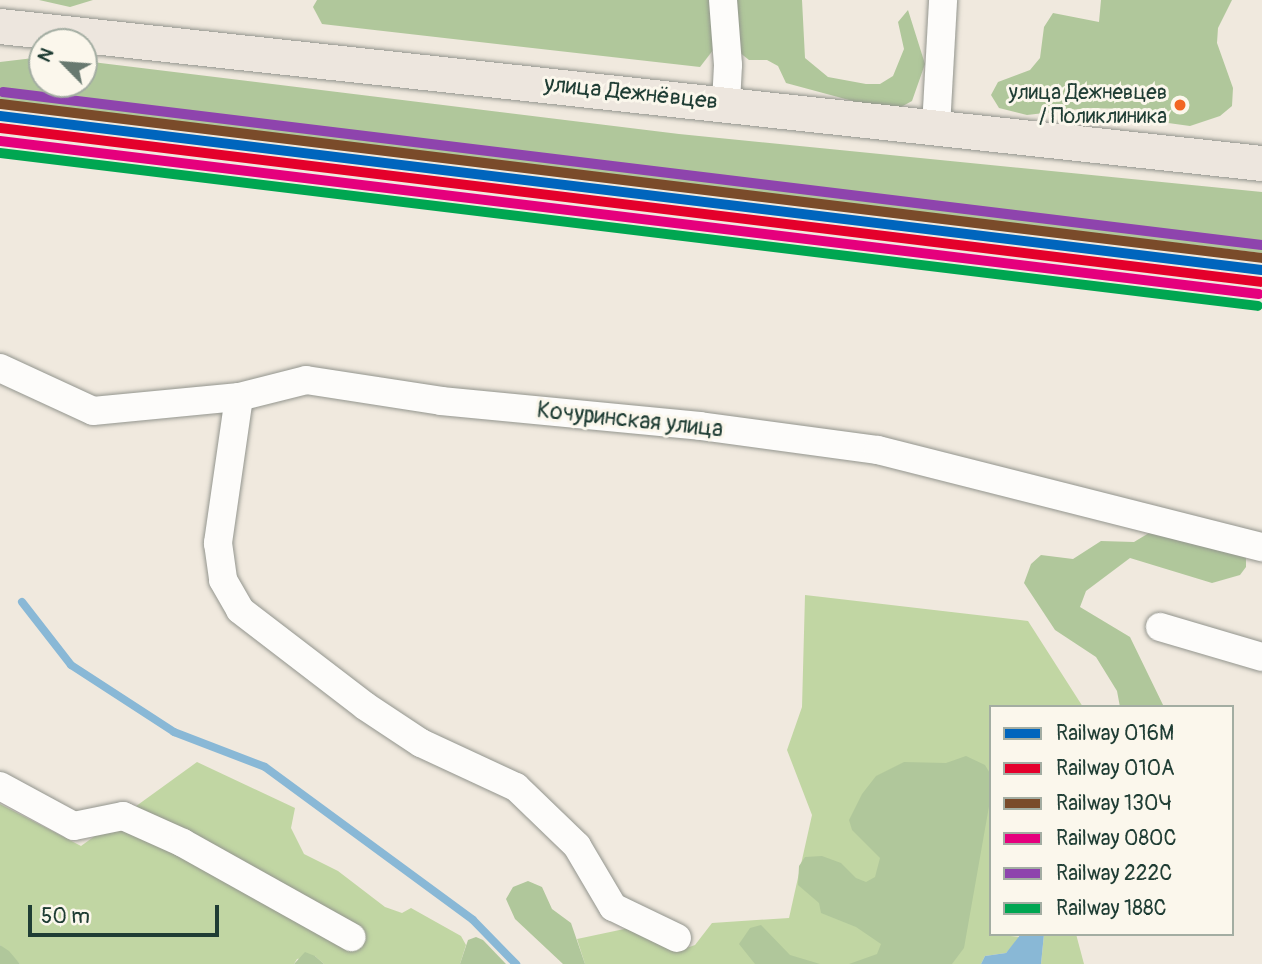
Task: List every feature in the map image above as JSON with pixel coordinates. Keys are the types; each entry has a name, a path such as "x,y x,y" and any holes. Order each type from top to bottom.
{"main road":[{"name":"улица Дежнёвцев","path":"0,26 1262,163"}],"street":[{"path":"723,0 729,65 726,103"},
{"path":"936,127 943,0"},
{"name":"Кочуринская улица","path":"0,368 93,411 239,397 306,380 441,401 700,426 878,450 1262,547"},
{"path":"239,397 218,543 223,580 240,610 365,706 421,743 516,787 577,846 613,907 677,939"},
{"path":"1160,627 1262,657"},
{"path":"0,786 74,826 123,816 183,843 351,937"}],"green space":[{"path":"39,0 93,0 70,7"},
{"path":"317,0 717,0 717,45 700,67 322,24 313,7"},
{"path":"731,0 802,0 805,58 828,77 866,84 880,84 893,76 904,49 898,22 908,10 925,64 912,101 901,107 875,107 786,83 778,66 767,60 749,60 739,52"},
{"path":"1101,0 1232,0 1218,28 1217,43 1233,88 1232,106 1220,116 1190,126 1161,122 1134,109 1088,108 1027,115 999,108 991,95 998,82 1030,70 1040,58 1044,27 1053,13 1099,22"},
{"path":"28,59 28,98 98,98 98,63 679,134 1262,192 1262,253 0,105 0,62"},
{"path":"1154,530 1238,551 1246,557 1246,567 1240,575 1212,583 1130,558 1086,591 1080,607 1130,637 1163,705 1120,705 1117,691 1096,657 1055,630 1024,583 1031,564 1041,555 1073,559 1101,541 1134,542"},
{"path":"805,595 1028,621 1082,705 989,705 989,936 1020,937 1006,953 985,956 981,964 585,964 577,939 629,928 678,951 695,945 712,923 789,918 812,815 787,750 802,707"},
{"path":"966,756 985,765 989,772 989,806 964,948 952,964 849,964 877,954 881,944 856,927 821,913 819,903 798,885 799,866 805,857 822,856 841,863 856,878 866,882 875,877 880,858 852,830 849,820 862,794 876,776 904,762 946,763"},
{"path":"197,762 295,808 291,828 304,854 338,871 385,907 402,913 411,908 461,936 466,945 460,964 324,964 315,956 297,959 294,964 20,964 0,945 0,804 81,846"},
{"path":"528,881 542,887 552,909 571,923 585,964 563,964 515,919 506,899 513,887"},
{"path":"761,925 790,955 820,964 755,964 739,944 750,928"},
{"path":"1044,936 1077,936 1084,964 1041,964"},
{"path":"476,937 483,940 506,964 460,964 468,940"},
{"path":"0,945 9,951 20,964 0,964"},
{"path":"305,952 315,956 324,964 294,964"}],"water":[{"path":"1019,936 1044,936 1041,964 981,964 985,956 1006,953"}],"waterway":[{"path":"22,602 71,665 174,732 265,767 473,920 516,964"}],"rail line":[{"name":"222С","path":"3,92 1262,245"},
{"name":"130Ч","path":"1,104 1262,258"},
{"name":"016М","path":"0,116 1262,270"},
{"name":"010А","path":"0,128 1261,282"},
{"name":"080С","path":"0,141 1259,294"},
{"name":"188С","path":"0,153 1258,306"}],"place":[{"name":"улица Дежневцев / Поликлиника","path":"1180,105"}]}
